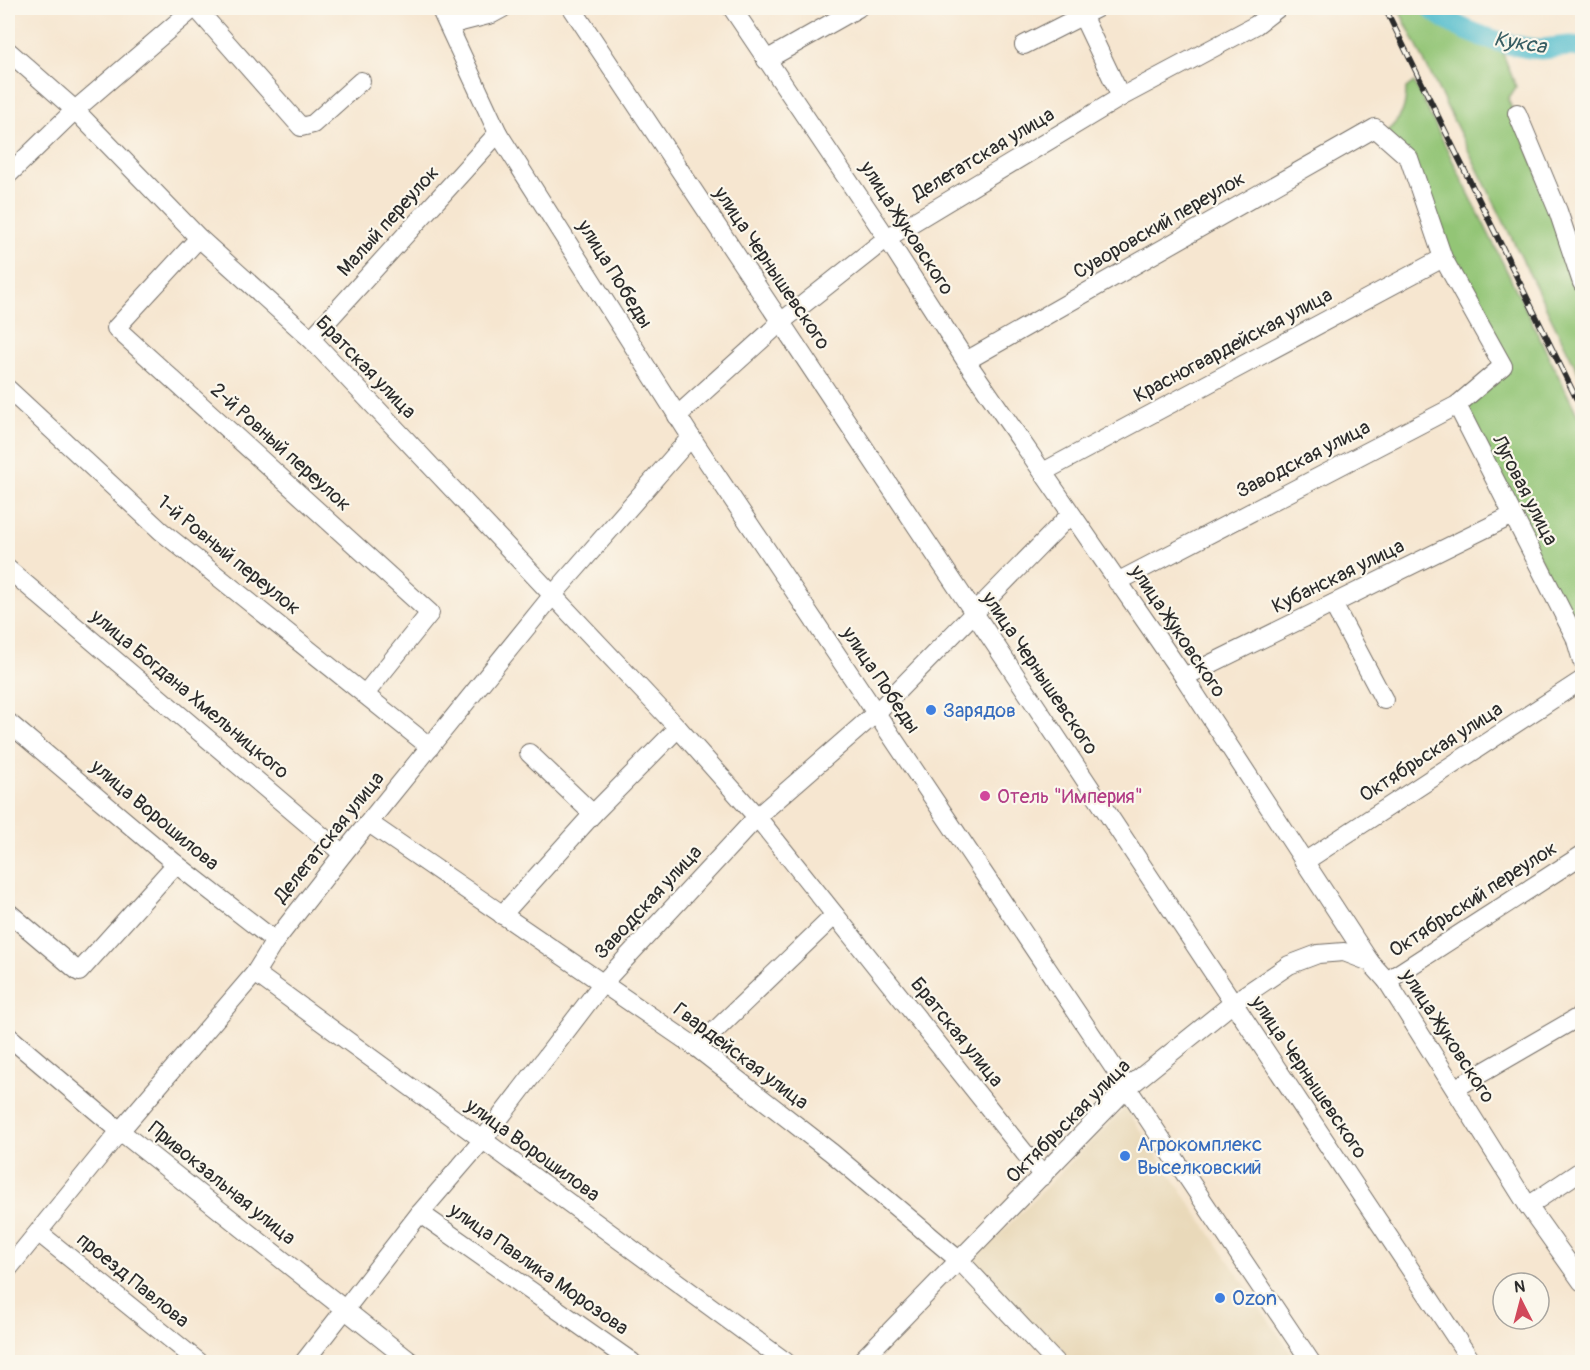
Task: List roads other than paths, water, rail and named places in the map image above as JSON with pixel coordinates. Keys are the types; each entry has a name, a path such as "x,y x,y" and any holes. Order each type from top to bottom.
{"street":[{"path":"8,175 75,110 195,8 301,127 313,124 361,81"},
{"name":"улица Победы","path":"440,8 498,133 677,416 1311,1362"},
{"path":"449,25 492,14 503,8"},
{"name":"улица Чернышевского","path":"572,8 1472,1362"},
{"name":"улица Жуковского","path":"732,8 888,238 966,361 1184,677 1370,962 1387,981 1528,1206 1582,1282"},
{"path":"766,60 785,46 858,8"},
{"name":"Делегатская улица","path":"677,416 781,322 888,238 1121,97 1256,25 1278,8"},
{"path":"1024,45 1089,11 1121,97"},
{"name":"Братская улица","path":"8,51 75,110 199,238 311,339 678,728 757,817 1043,1176"},
{"path":"1517,113 1558,211 1582,283"},
{"name":"Суворовский переулок","path":"966,361 1375,128 1409,158 1443,258"},
{"name":"Малый переулок","path":"311,339 498,133"},
{"name":"2-й Ровный переулок","path":"199,238 116,327 430,613 364,694"},
{"name":"Заводская улица","path":"1117,582 1457,405 1503,366 1443,258"},
{"name":"Красногвардейская улица","path":"1043,472 1443,258"},
{"name":"1-й Ровный переулок","path":"8,389 161,531 430,747"},
{"name":"Луговая улица","path":"1457,405 1575,637 1582,661"},
{"name":"Делегатская улица","path":"8,1269 120,1131 255,973 275,941 343,854 552,596 691,437"},
{"name":"Заводская улица","path":"304,1362 346,1311 420,1213 482,1141 602,984 757,817 876,713 1071,514"},
{"name":"Кубанская улица","path":"1184,677 1513,515"},
{"name":"улица Богдана Хмельницкого","path":"8,569 343,854"},
{"path":"1333,604 1384,700"},
{"name":"Октябрьская улица","path":"1304,862 1582,680"},
{"name":"улица Ворошилова","path":"8,722 176,864 275,941"},
{"path":"502,915 593,814 678,728"},
{"path":"529,753 593,814"},
{"name":"Гвардейская улица","path":"369,823 697,1048 832,1153 961,1262 1055,1362"},
{"name":"Октябрьский переулок","path":"1387,981 1582,855"},
{"path":"8,912 79,972 176,864"},
{"path":"697,1048 835,915"},
{"name":"Октябрьская улица","path":"860,1362 961,1262 1126,1089 1233,1003 1289,965 1318,954 1344,952 1370,962"},
{"name":"улица Ворошилова","path":"255,973 786,1362"},
{"path":"1456,1088 1582,1015"},
{"name":"Привокзальная улица","path":"8,1036 120,1131 411,1362"},
{"path":"1528,1206 1582,1170"},
{"name":"улица Павлика Морозова","path":"420,1213 632,1362"},
{"name":"проезд Павлова","path":"39,1233 199,1362"}],"waterway":[{"name":"Кукса","path":"1431,8 1468,31 1513,45 1541,49 1567,46 1582,48"}],"railway":[{"path":"1385,8 1582,410"}],"place":[{"name":"Зарядов","path":"931,710"},
{"name":"Отель \"Империя\"","path":"985,796"},
{"name":"Агрокомплекс Выселковский","path":"1125,1156"},
{"name":"Ozon","path":"1220,1298"}]}
